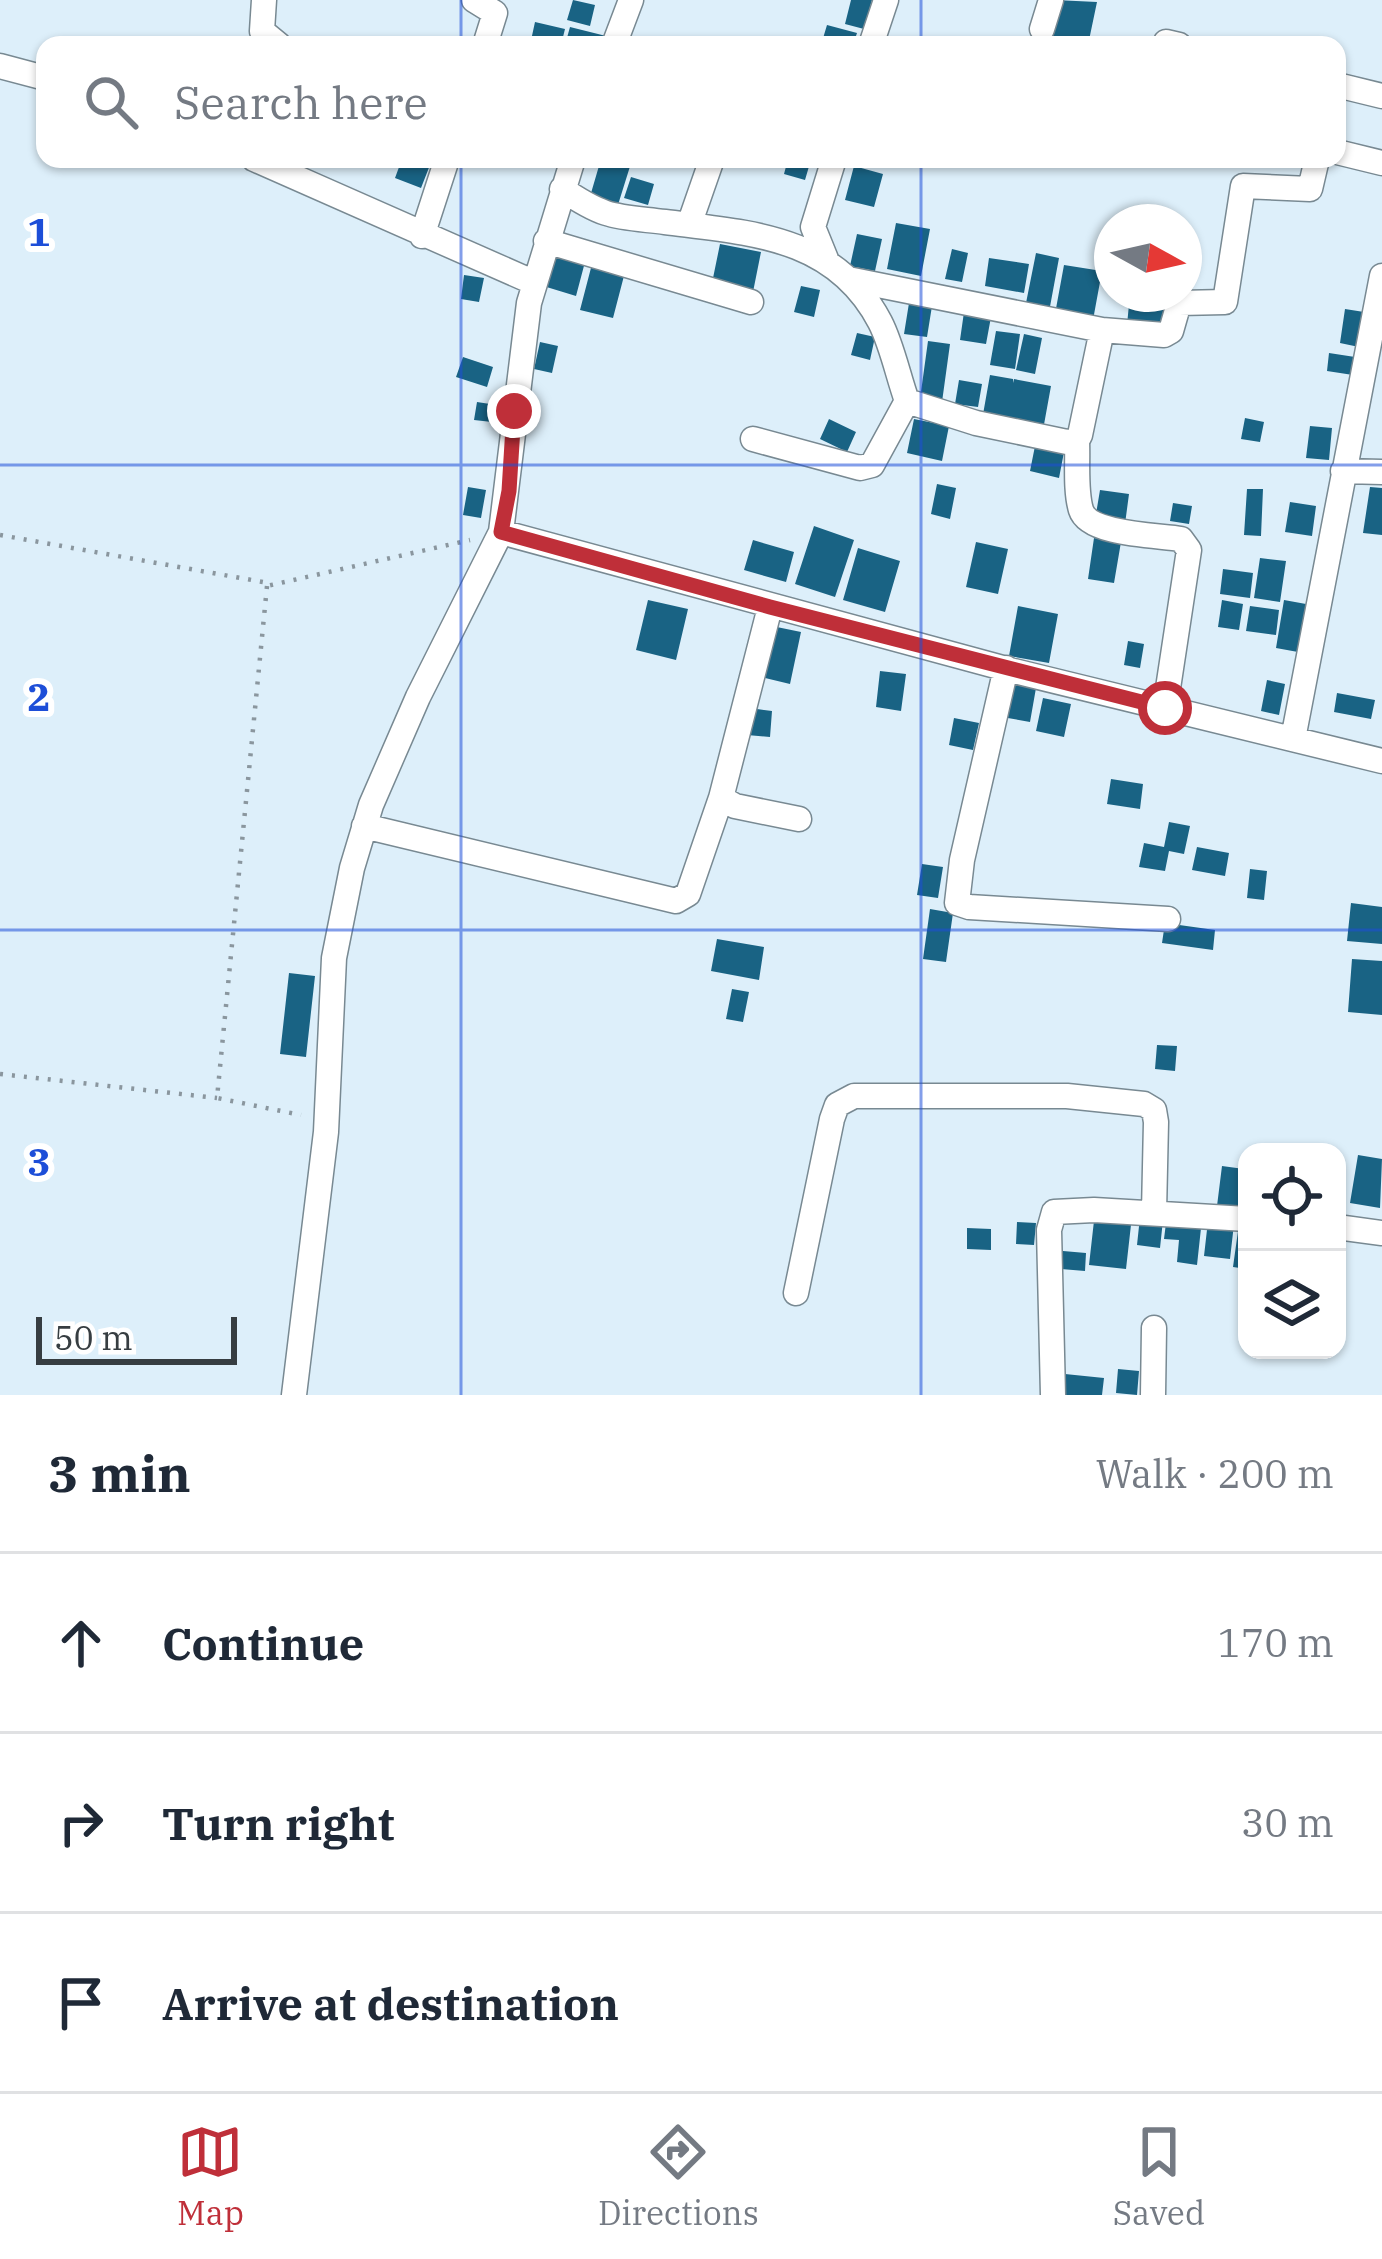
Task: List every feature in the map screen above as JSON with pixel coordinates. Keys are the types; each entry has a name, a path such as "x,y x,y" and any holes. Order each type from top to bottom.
{"street":[{"path":"265,0 262,31 268,36"},
{"path":"474,0 495,13 488,36"},
{"path":"617,36 631,0"},
{"path":"875,36 886,0"},
{"path":"1042,29 1051,0"},
{"path":"0,66 36,76"},
{"path":"1346,87 1382,96"},
{"path":"1346,154 1382,164"},
{"path":"290,168 422,236 535,283"},
{"path":"422,236 444,168"},
{"path":"294,1395 325,1123 334,958 352,868 364,826 418,697 501,532 535,283 570,168"},
{"path":"689,225 709,168"},
{"path":"826,259 813,227 831,168"},
{"path":"848,279 1102,330 1165,335 1171,331 1179,303 1225,302 1243,186 1310,189 1315,168"},
{"path":"562,189 597,213 622,219 784,241 826,259 848,279 880,322 907,401 872,465 860,468 753,439"},
{"path":"546,242 751,302"},
{"path":"1293,740 1382,276"},
{"path":"1102,330 1077,441 1081,510 1087,520 1107,529 1181,539 1190,550 1165,708"},
{"path":"907,401 976,423 1077,441"},
{"path":"1342,471 1382,472"},
{"path":"501,532 770,607 1382,761"},
{"path":"364,826 676,901 688,894 721,798 770,607"},
{"path":"1006,668 966,842 957,903 1168,919"},
{"path":"721,798 735,806 799,819"},
{"path":"796,1293 832,1119 837,1105 854,1096 1067,1096 1144,1104 1154,1110 1156,1122 1154,1212"},
{"path":"1053,1395 1050,1218 1062,1209 1238,1219"},
{"path":"1346,1228 1382,1233"},
{"path":"1154,1328 1154,1395"}],"path":[{"path":"267,586 501,532"},
{"path":"0,535 267,586"},
{"path":"218,1098 267,586"},
{"path":"0,1074 218,1098 325,1123"}],"building":[{"path":"573,0 595,5 590,26 567,20"},
{"path":"851,0 872,0 864,29 845,24"},
{"path":"1055,0 1097,2 1090,36 1046,36"},
{"path":"535,22 565,29 563,36 532,36"},
{"path":"827,25 857,33 856,36 824,36"},
{"path":"570,27 606,36 568,36"},
{"path":"399,168 429,168 421,188 395,178"},
{"path":"598,168 630,168 617,208 589,200"},
{"path":"786,168 809,168 805,180 784,174"},
{"path":"853,168 883,174 874,207 845,200"},
{"path":"631,177 654,184 648,205 624,198"},
{"path":"896,223 930,229 921,276 887,269"},
{"path":"857,234 882,239 875,271 850,266"},
{"path":"720,244 761,252 753,292 712,283"},
{"path":"952,249 968,253 962,282 945,279"},
{"path":"549,252 585,262 576,296 540,285"},
{"path":"1036,253 1059,258 1049,312 1025,308"},
{"path":"989,258 1029,264 1024,293 985,286"},
{"path":"592,264 625,272 613,318 580,310"},
{"path":"1064,265 1094,270 1093,320 1055,314"},
{"path":"464,275 484,278 479,302 461,299"},
{"path":"801,286 820,290 814,317 794,312"},
{"path":"909,303 932,306 927,337 904,334"},
{"path":"1345,309 1364,312 1359,347 1340,343"},
{"path":"964,312 991,317 986,344 960,340"},
{"path":"1128,312 1165,312 1163,329 1127,325"},
{"path":"996,331 1020,334 1015,369 990,365"},
{"path":"857,333 875,337 870,360 851,355"},
{"path":"1024,334 1042,338 1035,374 1016,370"},
{"path":"928,341 950,344 942,402 920,399"},
{"path":"540,342 558,346 552,373 534,369"},
{"path":"1329,353 1355,357 1353,375 1327,371"},
{"path":"463,357 493,367 487,387 456,377"},
{"path":"990,375 1014,383 1014,379 1051,386 1043,430 982,420"},
{"path":"959,380 982,384 978,407 955,404"},
{"path":"477,402 503,406 501,423 474,420"},
{"path":"1245,418 1264,422 1260,442 1241,439"},
{"path":"829,419 856,432 847,452 820,439"},
{"path":"914,419 949,426 942,461 907,453"},
{"path":"1310,426 1332,428 1329,460 1306,458"},
{"path":"1036,441 1065,447 1059,478 1030,471"},
{"path":"937,484 956,488 950,519 931,514"},
{"path":"468,487 486,490 481,518 463,515"},
{"path":"1370,487 1382,488 1382,535 1363,533"},
{"path":"1247,489 1263,489 1261,536 1244,535"},
{"path":"1100,490 1129,494 1125,524 1095,520"},
{"path":"1290,502 1316,506 1312,536 1285,532"},
{"path":"1173,503 1192,506 1189,524 1170,521"},
{"path":"814,526 854,540 835,597 795,584"},
{"path":"1094,538 1121,542 1114,583 1088,579"},
{"path":"753,540 794,552 786,582 744,570"},
{"path":"976,542 1008,549 998,594 966,587"},
{"path":"858,548 900,561 885,612 843,600"},
{"path":"1260,558 1286,561 1280,602 1254,598"},
{"path":"1223,569 1253,573 1250,598 1220,594"},
{"path":"648,600 688,609 676,660 636,650"},
{"path":"1222,600 1243,604 1239,630 1218,627"},
{"path":"1284,600 1306,604 1298,652 1276,648"},
{"path":"1018,606 1058,614 1049,663 1009,656"},
{"path":"1250,606 1279,610 1276,635 1246,631"},
{"path":"767,625 801,632 790,684 757,676"},
{"path":"1128,641 1144,644 1140,668 1124,665"},
{"path":"880,671 906,674 901,711 876,707"},
{"path":"1267,680 1285,684 1279,715 1261,711"},
{"path":"1008,683 1036,688 1030,722 1002,717"},
{"path":"1337,693 1375,700 1371,719 1334,712"},
{"path":"1043,698 1071,704 1064,737 1036,731"},
{"path":"750,708 772,711 770,737 747,735"},
{"path":"954,718 979,723 973,750 949,745"},
{"path":"1111,779 1143,784 1140,809 1107,804"},
{"path":"1169,822 1190,826 1184,854 1169,851 1165,871 1139,867 1144,843 1164,847"},
{"path":"1197,847 1229,853 1225,876 1192,870"},
{"path":"922,864 943,867 938,898 917,895"},
{"path":"1250,869 1267,871 1264,900 1247,898"},
{"path":"1351,903 1382,907 1382,944 1347,941"},
{"path":"930,909 953,913 946,962 923,959"},
{"path":"1165,923 1215,930 1213,950 1162,943"},
{"path":"717,939 764,947 759,980 711,971"},
{"path":"1352,959 1382,961 1382,1015 1348,1012"},
{"path":"289,973 315,976 306,1057 280,1054"},
{"path":"732,989 749,992 743,1022 726,1019"},
{"path":"1157,1045 1177,1046 1175,1071 1155,1069"},
{"path":"1358,1155 1382,1159 1380,1208 1350,1203"},
{"path":"1222,1166 1238,1168 1238,1209 1217,1206"},
{"path":"1095,1212 1132,1216 1126,1269 1089,1265"},
{"path":"1167,1215 1202,1219 1197,1265 1177,1262 1179,1240 1164,1239"},
{"path":"1140,1217 1163,1220 1160,1248 1137,1245"},
{"path":"1208,1221 1234,1224 1230,1259 1204,1256"},
{"path":"1017,1222 1036,1223 1034,1245 1016,1244"},
{"path":"967,1228 991,1229 991,1250 967,1249"},
{"path":"1238,1231 1238,1268 1233,1267"},
{"path":"1063,1251 1086,1253 1085,1271 1061,1269"},
{"path":"1118,1369 1139,1371 1137,1395 1116,1393"},
{"path":"1065,1374 1104,1378 1102,1395 1063,1395"}],"route":[{"path":"514,411 501,532 630,570 1165,708"}]}
